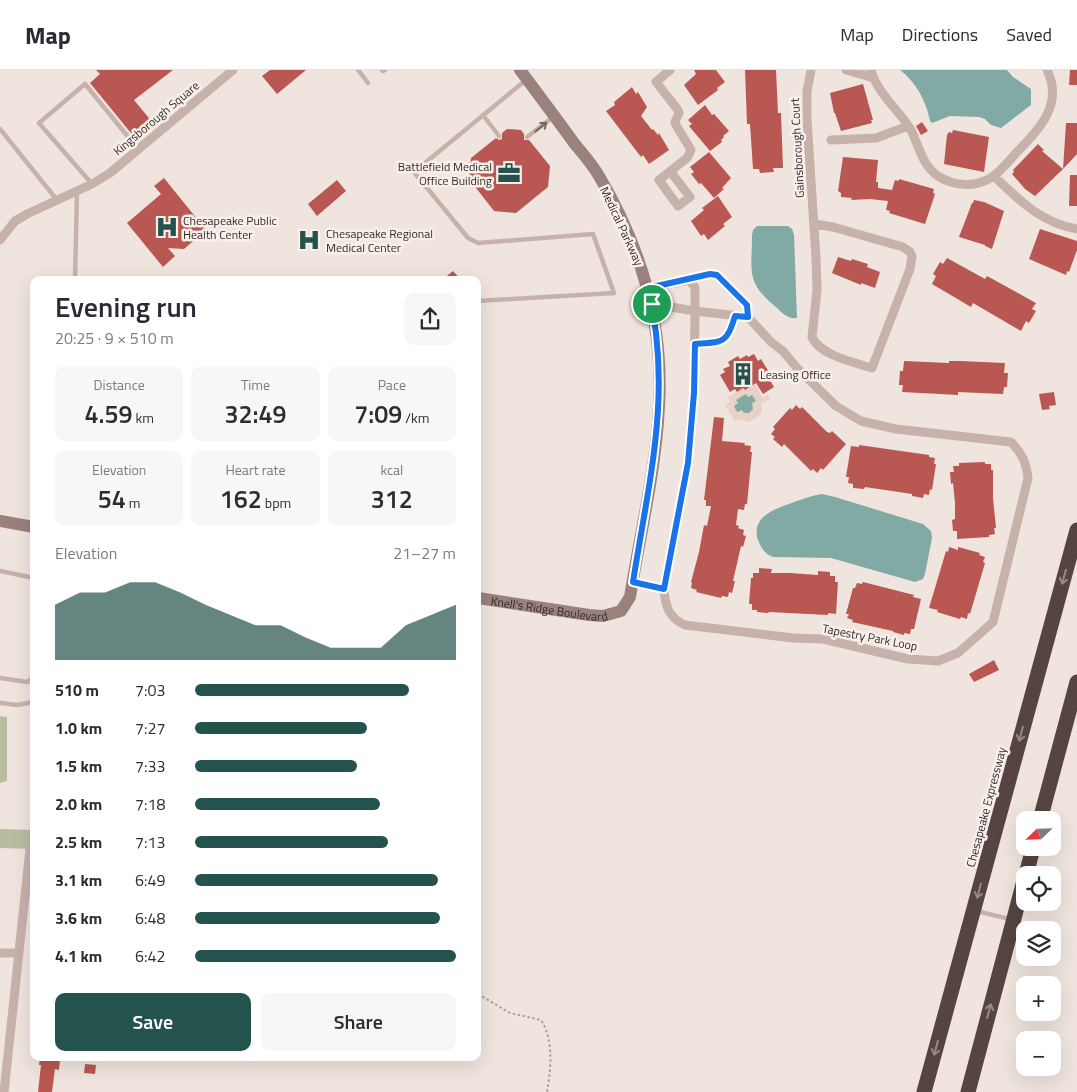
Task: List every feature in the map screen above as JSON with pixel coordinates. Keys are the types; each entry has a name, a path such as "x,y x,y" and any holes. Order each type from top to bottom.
{"highway":[{"name":"Chesapeake Expressway","path":"924,1092 1077,530"},
{"path":"1042,811 1077,682"},
{"path":"968,1092 1016,911"}],"street":[{"name":"Kingsborough Square","path":"0,240 15,221 26,214 92,184 110,173 233,70"},
{"path":"670,70 656,82 678,110 679,114 675,122 676,125 692,150 688,158 670,171"},
{"name":"Gainsborough Court","path":"811,70 807,92 807,120 815,224 817,290 812,337 823,350 872,368 910,269 912,256 910,252 903,248 833,227 815,224"},
{"path":"846,70 872,74 908,126 924,160 937,175 948,181 966,185 978,183 994,176 1035,134 1047,116 1051,103 1052,87 1047,70"},
{"name":"Medical Parkway","path":"523,75 598,174 639,258 652,304 660,366 659,406 654,459 630,597 621,611"},
{"path":"831,140 876,138 908,126"},
{"path":"994,176 1034,213 1051,222 1077,229"},
{"path":"648,288 690,280"},
{"name":"Tapestry Park Loop","path":"690,280 694,288 695,311 694,393 688,463 664,589 665,602 670,613 677,621 685,625 793,638 823,639 908,659 938,661 958,653 993,622 1028,478 1026,465 1020,452 1011,442 896,429 861,422 836,406 748,317"},
{"path":"652,304 748,317"},
{"path":"0,521 30,526"},
{"name":"Knell's Ridge Boulevard","path":"481,598 588,615 603,616 621,611"},
{"path":"4,1092 30,848"},
{"path":"0,952 18,952"}],"lane":[{"path":"358,70 368,83"},
{"path":"481,301 614,293 593,234 478,243 468,238 414,172 483,115 523,75"},
{"path":"92,184 39,122 85,84 138,149"},
{"path":"483,115 499,136"},
{"path":"527,137 554,116"},
{"path":"0,129 57,200"},
{"path":"75,276 77,191"},
{"path":"690,280 710,274 717,275 747,305 748,317"},
{"path":"695,344 715,343 722,340 728,335 735,316"},
{"path":"0,571 30,577"},
{"path":"633,582 664,589"},
{"path":"0,678 26,682 30,680"},
{"path":"0,702 17,705 30,703"},
{"path":"973,910 1014,920"}],"path":[{"path":"481,996 510,1013 541,1020 547,1030 551,1068 547,1092"}],"green space":[{"path":"0,716 7,717 7,781 0,783"},
{"path":"0,829 30,830 30,849 0,848"}],"shaded area":[{"path":"755,384 763,398 768,395 770,399 761,404 762,412 757,418 748,422 738,419 735,421 725,405 730,402 728,397 743,388 745,390"}],"water":[{"path":"900,70 1007,70 1013,77 1031,89 1031,105 1001,128 991,125 985,119 979,117 950,116 932,123 919,92 911,80"},
{"path":"757,226 788,226 792,229 794,235 797,318 791,318 784,314 767,299 755,283 751,268 752,235 753,230"},
{"path":"746,394 748,397 752,395 756,401 752,403 753,409 749,413 744,413 742,410 737,412 734,406 738,403 736,400"},
{"path":"822,494 923,524 931,531 932,538 923,579 915,582 831,558 770,556 762,548 758,540 757,526 764,516 782,506"}],"building":[{"path":"96,70 173,70 134,100 153,123 135,138 90,83 100,74"},
{"path":"270,70 306,70 277,94 262,76"},
{"path":"694,70 716,70 725,82 717,88 718,90 698,105 684,85 696,74"},
{"path":"745,70 776,70 778,113 781,113 783,168 773,168 774,172 760,173 759,169 753,169 750,124 747,124"},
{"path":"1070,70 1077,70 1077,85 1069,85"},
{"path":"863,84 873,120 871,120 872,123 841,131 834,113 830,93"},
{"path":"632,87 636,94 638,92 647,107 641,116 652,130 658,135 659,133 669,150 649,164 643,155 641,157 606,111 615,105 614,102"},
{"path":"705,105 712,115 714,114 729,131 723,136 722,142 710,151 689,126 692,124 688,120"},
{"path":"922,122 928,131 921,135 916,126"},
{"path":"1066,123 1077,123 1077,154 1063,169"},
{"name":"Battlefield Medical Office Building","path":"507,129 521,130 524,134 524,140 529,140 550,166 548,187 516,213 494,211 469,179 471,158 496,138 502,139 502,133"},
{"path":"953,130 989,137 984,172 944,164 947,135 949,132 952,133"},
{"path":"1038,144 1044,150 1042,151 1063,169 1035,196 1025,189 1012,174 1013,170"},
{"path":"709,152 731,178 722,188 724,189 714,198 691,174 694,172 690,167"},
{"path":"843,157 878,160 876,182 878,182 878,188 892,190 895,180 899,181 899,179 934,189 933,193 935,194 925,224 889,213 890,211 886,210 888,201 870,199 851,200 852,198 841,197 841,193 838,191"},
{"path":"1070,175 1077,175 1077,206 1069,206"},
{"name":"Chesapeake Public Health Center","path":"164,178 206,230 184,249 168,248 175,256 163,267 127,223 161,194 154,186"},
{"path":"337,180 346,191 317,216 308,204"},
{"path":"718,196 732,217 723,224 725,226 708,240 704,234 701,236 691,221 704,210 702,208"},
{"path":"974,200 984,202 1004,211 992,249 959,237"},
{"path":"1040,229 1077,241 1077,250 1069,272 1067,271 1066,275 1029,259"},
{"path":"838,257 868,264 867,267 880,272 875,288 861,283 861,285 832,273"},
{"path":"947,258 985,279 987,276 1036,303 1032,309 1036,311 1029,323 1026,321 1021,331 973,303 971,307 932,284 936,276 933,274 940,262 943,264"},
{"path":"453,271 457,276 447,276"},
{"name":"Leasing Office","path":"754,354 758,361 761,359 769,372 766,374 774,387 763,394 756,383 745,390 743,388 737,392 735,389 730,392 720,375 725,372 723,369 730,366 728,362 738,356 740,359"},
{"path":"904,361 1005,363 1004,373 1008,373 1007,387 1004,387 1003,394 958,392 958,395 902,392 903,385 899,385 900,371 903,371"},
{"path":"1054,392 1056,405 1049,406 1050,409 1042,410 1039,394"},
{"path":"796,405 800,409 802,407 827,432 830,433 832,431 846,444 823,470 821,468 817,473 813,469 811,471 784,444 782,447 773,439 775,437 771,434 775,429 773,427 790,408 792,410"},
{"path":"714,417 724,418 722,441 745,443 744,445 751,446 750,452 752,452 747,504 745,504 744,510 738,509 736,525 744,530 743,535 746,536 743,547 741,546 732,593 729,592 728,597 722,596 721,598 696,592 697,590 691,588 704,525 707,526 711,506 706,506 706,500 704,500"},
{"path":"859,445 929,455 929,457 935,458 934,464 936,464 932,490 930,489 929,495 924,494 923,498 912,496 912,494 865,487 864,489 853,488 853,484 848,483 849,477 846,477 851,446 859,447"},
{"path":"985,462 985,464 991,464 991,470 993,470 995,534 989,535 989,537 957,539 957,531 953,531 952,520 955,519 955,503 950,472 954,472 953,466 959,466 959,463"},
{"path":"949,547 958,550 958,547 980,553 979,555 985,557 983,562 985,563 967,619 961,617 960,619 929,608 946,551 948,552"},
{"path":"759,568 772,569 771,573 818,575 818,571 830,572 830,576 835,576 835,582 838,582 836,614 768,613 752,610 752,604 749,604 751,578 753,578 753,573 759,573"},
{"path":"863,582 914,595 913,597 921,599 914,629 911,629 910,634 904,633 904,635 852,622 853,620 847,618 849,614 846,614 853,588 855,588 857,583 862,584"},
{"path":"994,660 999,670 974,682 969,674"},
{"path":"40,1061 60,1061 59,1070 55,1069 52,1092 38,1092 41,1065 39,1065"},
{"path":"85,1064 96,1065 95,1074 84,1073"}],"place":[{"name":"Battlefield Medical Office Building","path":"509,173"},
{"name":"Chesapeake Public Health Center","path":"167,227"},
{"name":"Chesapeake Regional Medical Center","path":"309,240"},
{"name":"Leasing Office","path":"743,374"}],"route":[{"path":"710,274 717,275 747,305 748,310 748,317 735,316 728,335 722,340 715,343 695,344 694,393 688,463 664,589 633,582 654,459 659,406 660,366 652,304 648,288 710,274"}]}
